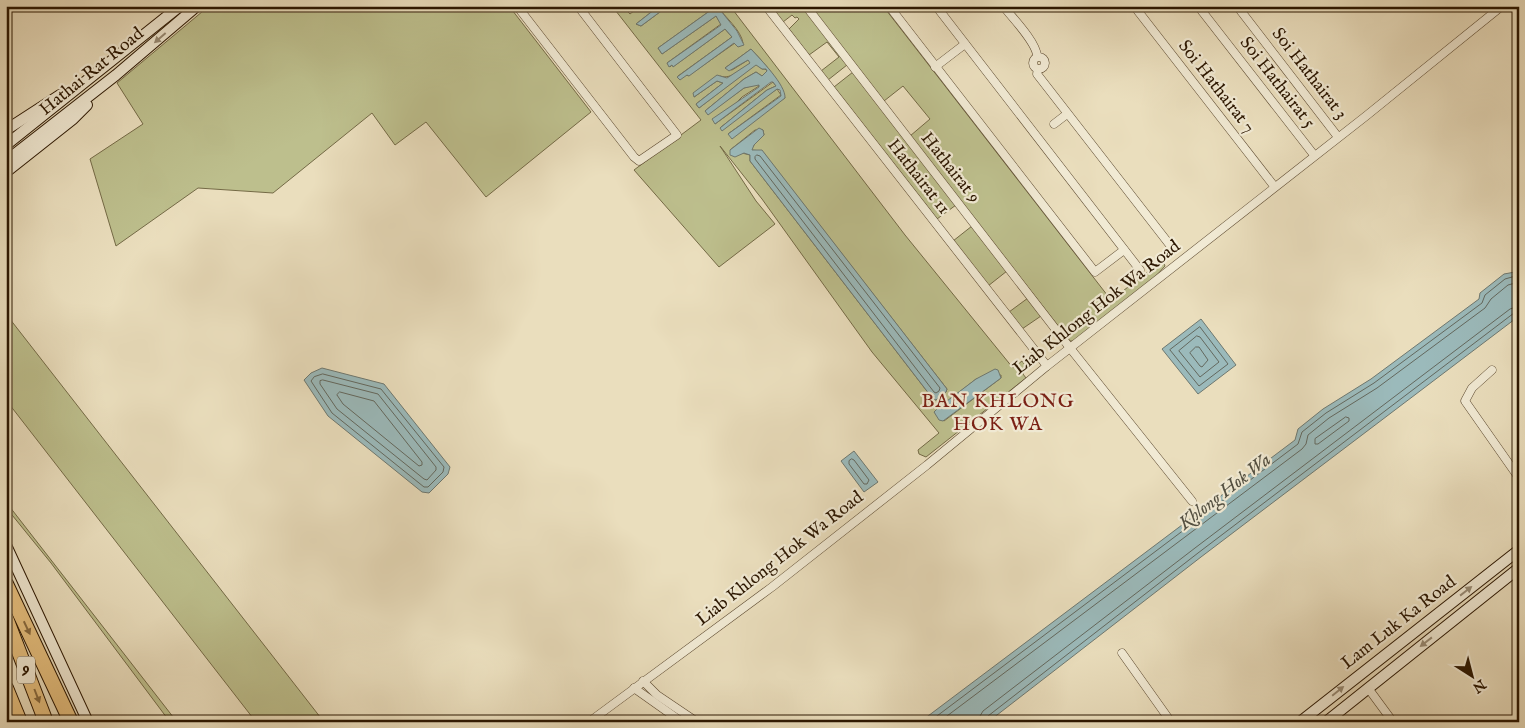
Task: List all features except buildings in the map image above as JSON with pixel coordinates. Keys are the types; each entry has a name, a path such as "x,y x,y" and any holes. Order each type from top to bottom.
{"highway":[{"path":"6,584 71,722"},
{"name":"9","path":"6,618 46,722"},
{"name":"9","path":"6,688 20,722"}],"main road":[{"name":"Hathai Rat Road","path":"6,145 180,6"},
{"name":"Hathai Rat Road","path":"6,161 116,76 196,6"},
{"path":"6,130 108,63"},
{"path":"6,172 73,119 116,76"},
{"path":"6,545 88,722"},
{"name":"Lam Luk Ka Road","path":"1300,722 1519,550"},
{"name":"Lam Luk Ka Road","path":"1326,722 1519,568"}],"street":[{"path":"517,6 639,161 677,134 578,6"},
{"name":"Hathairat 11","path":"766,6 1047,366"},
{"name":"Hathairat 9","path":"806,6 1070,348 1192,501"},
{"path":"889,6 1095,272 1124,250"},
{"path":"936,6 1140,270"},
{"path":"1003,6 1038,52 1033,63 1034,67 1038,69 1037,74 1172,249"},
{"name":"Soi Hathairat 7","path":"1134,6 1274,186"},
{"name":"Soi Hathairat 5","path":"1198,6 1314,155"},
{"name":"Soi Hathairat 3","path":"1237,6 1338,137"},
{"name":"Liab Khlong Hok Wa Road","path":"589,722 772,587 1047,366 1502,6"},
{"path":"935,66 965,44"},
{"path":"1054,124 1067,114"},
{"path":"1492,370 1472,388 1466,401 1519,478"},
{"path":"1122,653 1171,722"},
{"path":"643,681 656,695 697,722"},
{"path":"634,688 682,722"},
{"path":"1368,688 1393,722"}],"green space":[{"path":"209,6 509,6 591,112 486,197 426,122 395,145 372,113 273,193 198,188 116,246 90,159 143,124 117,83"},
{"path":"612,6 632,6 627,11 630,14 640,6 659,6 636,24 641,26 668,6 709,6 711,10 658,48 662,54 716,16 721,24 667,63 670,67 674,66 725,29 732,37 678,76 688,76 735,43 743,43 736,28 717,6 730,6 905,235 1013,368 1022,361 1028,369 1023,374 1026,378 926,457 919,454 918,450 939,433 872,352 762,199 720,146 756,201 775,224 719,267 634,170 701,120","holes":["751,49 775,78 785,98 728,134 781,95 777,89 720,128 767,90 776,86 773,82 715,124 742,97 759,86 758,84 744,88 708,114 705,111 744,79 756,72 762,76 767,71 756,64 699,108 696,104 723,83 717,81 694,97 720,76 732,75 751,63 748,60 732,70 725,68","755,130 763,130 764,135 751,150 762,151 947,389 946,392 936,400 933,399 750,161 750,155 730,150","1001,375 1001,378 944,421 934,412 976,379"]},
{"path":"771,6 802,6 847,65 828,80 821,71 839,57 827,42 809,55 789,29 799,19 792,15 783,22"},
{"path":"810,6 883,6 1111,300 1157,265 1156,263 1162,259 1165,266 1155,277 1074,341 1070,341 910,136 930,119 903,86 884,101"},
{"path":"853,72 956,205 937,219 834,87"},
{"path":"972,226 1007,271 988,286 953,241"},
{"path":"1028,298 1041,316 1022,329 1009,312"},
{"path":"6,314 324,722 256,722 6,400"},
{"path":"6,502 177,722 170,722 51,563 8,510 6,511"}],"water":[{"path":"659,6 668,6 641,26 636,24"},
{"path":"709,6 717,6 737,31 744,45 738,47 734,43 689,76 687,75 680,80 677,77 732,37 725,29 673,67 672,65 669,67 667,63 721,25 716,16 662,54 658,48 711,10"},
{"path":"751,49 777,79 785,98 732,139 728,134 781,96 780,90 777,89 722,131 720,128 767,90 776,86 773,82 715,124 712,119 759,87 759,85 744,88 708,115 705,111 744,79 756,72 762,76 767,71 766,69 756,65 699,108 696,104 723,83 717,81 694,97 693,93 717,75 727,78 750,63 748,60 729,71 725,68"},
{"path":"759,128 763,130 764,135 754,145 752,150 762,150 947,389 936,400 933,399 750,161 750,155 744,153 735,157 730,155 730,150"},
{"path":"1519,269 1519,316 1201,557 988,722 920,722 1295,440 1298,429 1323,409 1371,379 1479,299 1480,293 1504,274 1515,272"},
{"path":"1201,319 1236,365 1198,394 1162,349"},
{"path":"322,368 384,384 450,467 448,474 429,493 422,492 328,416 304,380 311,373"},
{"path":"995,369 998,370 1001,378 943,421 939,420 934,412 939,407 976,379"},
{"path":"854,451 878,482 864,492 841,461"}],"district":[{"name":"BAN KHLONG HOK WA","path":"998,412"}],"water label":[{"name":"Khlong Hok Wa","path":"1225,492"}]}
